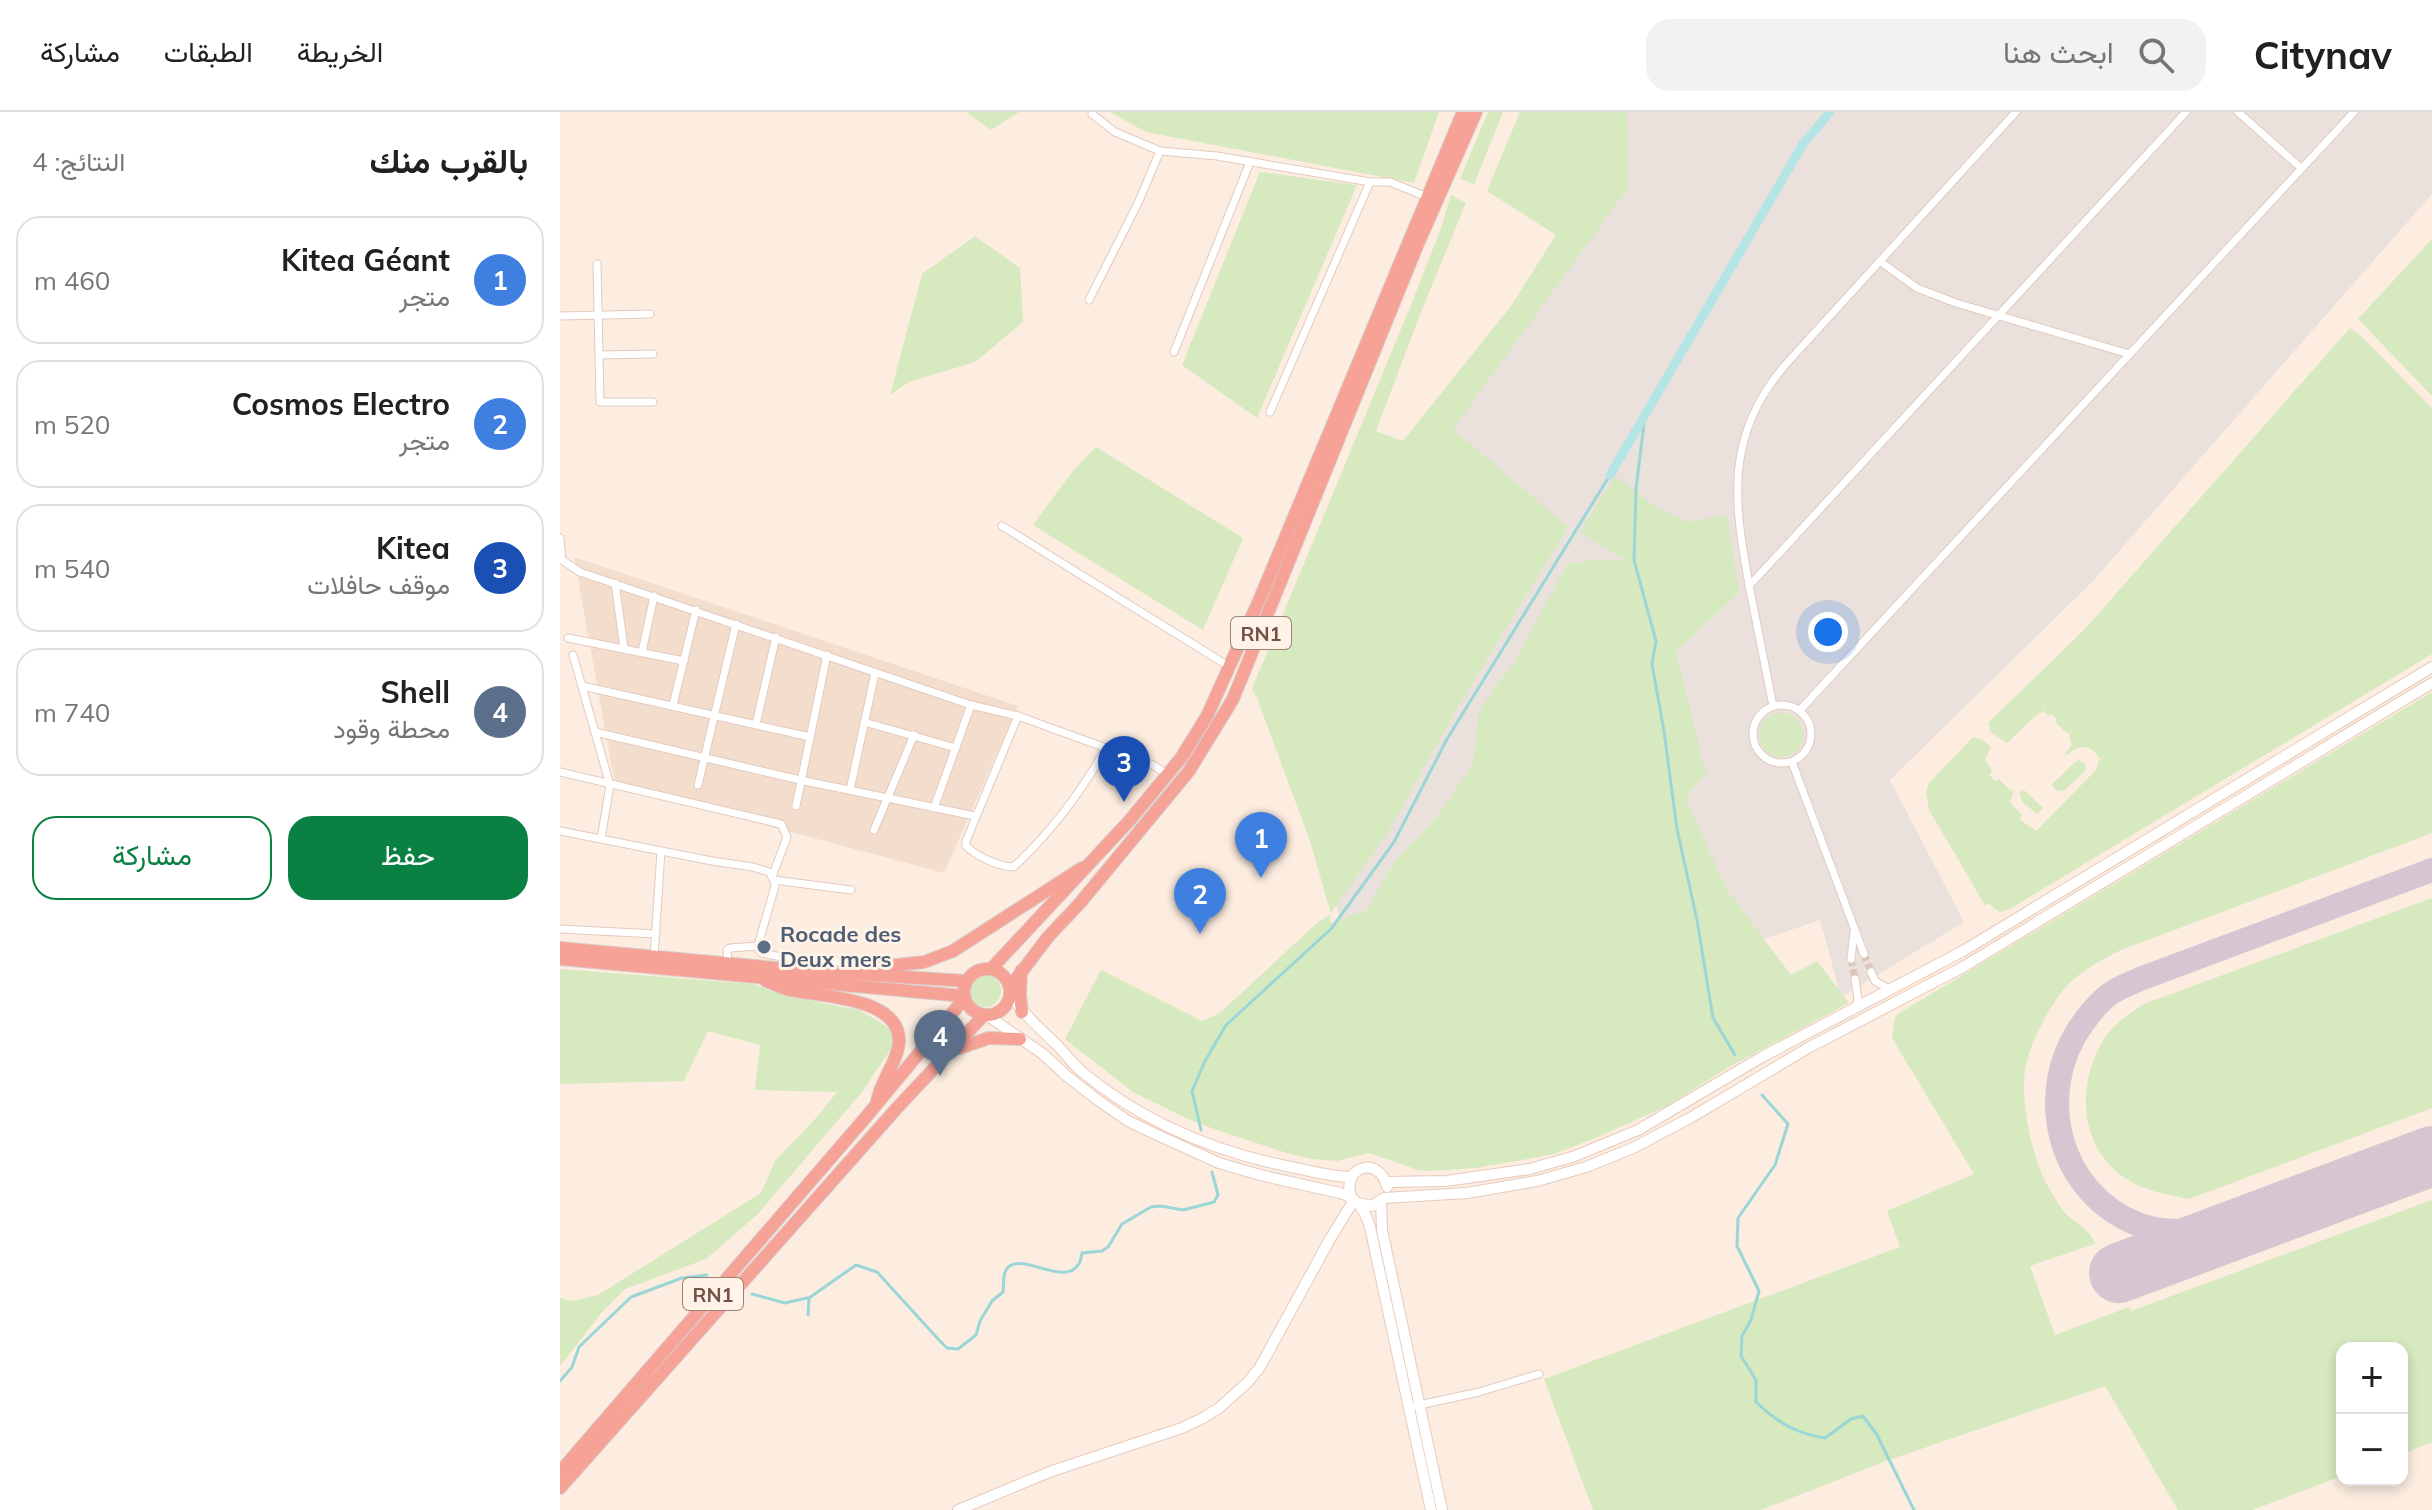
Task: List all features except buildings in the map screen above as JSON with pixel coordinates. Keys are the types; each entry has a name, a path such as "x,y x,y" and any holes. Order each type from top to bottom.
{"highway":[{"name":"RN1","path":"560,1472 876,1105 964,997 966,981 978,970 991,969 1094,861 1168,775 1207,716 1230,667 1463,112"},
{"name":"RN1","path":"560,1488 897,1108 986,1016 1004,1008 1021,970 1189,771 1233,699 1417,246 1476,112"},
{"path":"872,971 946,955 1094,861"},
{"path":"560,948 809,971 872,971 966,981"},
{"path":"560,959 964,997 972,1010 986,1016"},
{"path":"991,969 1003,975 1010,991"},
{"path":"1021,970 1022,1012"},
{"path":"756,977 787,989 871,1006 894,1021 899,1045 881,1084 876,1105"},
{"path":"952,1051 989,1038 1020,1039"}],"street":[{"path":"1773,706 1742,548 1736,486 1739,459 1749,422 1774,378 2016,112"},
{"path":"1749,586 2186,112"},
{"path":"2238,112 2301,168"},
{"path":"1800,710 2354,112"},
{"path":"1092,114 1124,136 1160,151 1217,156 1370,182 1390,182 1427,197"},
{"path":"1089,300 1139,201 1160,151"},
{"path":"1174,352 1250,162"},
{"path":"1270,412 1370,182"},
{"path":"1881,262 1917,288 1956,303 2129,354"},
{"path":"597,264 600,402 653,402"},
{"path":"560,316 650,314"},
{"path":"599,355 653,354"},
{"path":"1002,526 1230,667"},
{"path":"560,538 562,560 580,572 971,705 1018,716 1153,765 1168,775"},
{"path":"615,583 624,648"},
{"path":"642,652 654,596"},
{"path":"673,705 696,610"},
{"path":"698,785 736,624"},
{"path":"756,724 776,637"},
{"path":"568,638 684,661"},
{"path":"573,655 610,785 601,839"},
{"path":"796,806 827,655"},
{"path":"1387,1182 1446,1181 1508,1173 1552,1163 1596,1148 1659,1119 1762,1057 1987,937 2432,667"},
{"path":"850,790 875,673"},
{"path":"986,1016 1043,1054 1068,1077 1128,1121 1219,1163 1355,1200 1367,1206 1382,1200 1513,1186 1610,1158 1679,1124 1770,1069 1947,976 2432,683"},
{"path":"582,686 810,737"},
{"path":"934,808 971,705"},
{"path":"1787,705 1800,710 1810,725 1810,743 1800,757 1792,762 1773,762 1758,752 1752,734 1758,716 1773,706 1787,705"},
{"path":"1018,716 966,841 966,846 978,855 1005,866 1013,867 1051,830 1074,801 1106,748"},
{"path":"864,722 956,748"},
{"path":"595,732 800,780 975,816"},
{"path":"874,830 914,735"},
{"path":"1792,762 1864,954"},
{"path":"560,772 781,824 787,837 773,878 772,899 758,946 761,953 835,961 872,971"},
{"path":"560,831 753,867 769,872 773,878 851,890"},
{"path":"654,958 661,851"},
{"path":"560,929 656,934"},
{"path":"2000,929 2007,940"},
{"path":"1851,959 1855,930"},
{"path":"597,952 599,931"},
{"path":"1987,937 1994,948"},
{"path":"728,963 727,950 730,948 758,946"},
{"path":"1867,1002 1873,976 1891,990"},
{"path":"1854,1009 1858,999 1855,979"},
{"path":"1010,991 1022,1012 1080,1070 1156,1120 1210,1145 1249,1158 1352,1177"},
{"path":"1431,1510 1414,1406 1382,1230 1382,1200 1387,1182 1373,1168 1363,1168 1352,1177 1349,1187 1370,1227 1414,1406 1442,1510"},
{"path":"958,1510 1052,1471 1182,1428 1219,1408 1260,1367 1330,1239 1355,1200"},
{"path":"1414,1406 1479,1392 1539,1374"}],"shaded area":[{"path":"1617,112 2432,112 2432,194 2091,583 1890,780 1964,922 1841,997 1820,920 1749,944 1370,1024 1336,905 1389,520 1616,192"},
{"path":"574,557 1018,706 944,873 615,785"}],"green space":[{"path":"966,112 1019,112 991,130"},
{"path":"1110,112 1439,112 1414,183 1146,132"},
{"path":"1488,112 1503,112 1474,184 1460,179"},
{"path":"1520,112 1627,112 1628,188 1453,429 1568,527 1456,710 1387,834 1331,914 1310,841 1252,689 1411,305 1451,195 1466,203 1376,431 1403,441 1511,306 1556,235 1487,191"},
{"path":"1260,172 1357,185 1257,418 1182,365"},
{"path":"975,236 1020,268 1023,322 975,362 909,382 890,395 922,274"},
{"path":"2432,239 2432,396 2358,319"},
{"path":"2350,328 2432,408 2432,654 2008,910 1999,912 1989,904 1985,905 1929,810 1926,792 1929,783 1973,737 1982,740 1991,747 1985,760 1992,771 1989,775 2014,791 2010,802 2022,815 2019,819 2036,831 2097,769 2099,760 2105,758 2099,759 2088,748 2075,749 2066,756 2072,745 2069,735 2077,726 2068,734 2055,722 2057,719 2052,714 2050,716 2044,712 2045,700 2043,712 2007,743 1991,732 1988,723 2084,630"},
{"path":"1096,447 1243,538 1203,630 1033,525 1072,472"},
{"path":"1615,476 1659,509 1689,522 1727,515 1739,592 1676,652 1706,775 1692,789 1686,801 1728,891 1791,975 1817,961 1849,1003 1729,1067 1667,1106 1598,1137 1554,1154 1475,1168 1429,1171 1369,1153 1337,1161 1313,1159 1217,1130 1133,1092 1065,1039 1101,970 1202,1021 1220,1013 1317,923 1331,914 1330,923 1367,910 1395,861 1437,817 1473,764 1479,713 1514,664 1567,564 1624,560 1580,532"},
{"path":"2432,692 2432,833 2121,950 2091,966 2059,995 2035,1038 2025,1070 2024,1096 2028,1128 2046,1183 2066,1214 2087,1231 2095,1244 2030,1266 2055,1335 2129,1307 2131,1311 2432,1200 2432,1442 2408,1452 2408,1342 2336,1342 2336,1478 2252,1510 2178,1510 2105,1386 1886,1461 1761,1510 1593,1510 1544,1379 1900,1247 1887,1211 1974,1174 1892,1038 1898,1014"},
{"path":"1781,713 1797,719 1803,735 1797,751 1781,757 1765,751 1759,735 1765,719"},
{"path":"2079,760 2085,764 2086,770 2064,791 2055,790 2052,784"},
{"path":"2024,790 2043,808 2037,814 2022,802 2020,792"},
{"path":"2432,898 2432,1108 2189,1199 2156,1192 2125,1178 2098,1150 2087,1114 2089,1077 2094,1058 2107,1035 2121,1020 2144,1004"},
{"path":"560,969 753,984 785,996 859,1010 899,1037 862,1092 758,1214 706,1259 625,1289 603,1311 560,1366 560,1298 572,1301 598,1295 761,1193 775,1161 837,1092 755,1090 760,1045 708,1031 684,1081 560,1084"},
{"path":"985,975 996,980 1001,991 996,1002 985,1007 974,1002 969,991 974,980"}],"waterway":[{"path":"1610,475 1803,144 1830,112"},
{"path":"1645,415 1636,489 1634,560 1656,641 1652,664 1677,829 1697,920 1713,1018 1735,1055"},
{"path":"1201,1130 1192,1091 1226,1025 1331,929 1394,842 1447,739 1610,475"},
{"path":"1762,1095 1788,1124 1775,1165 1738,1218 1737,1246 1759,1291 1751,1320 1742,1336 1741,1356 1756,1380 1756,1402 1788,1426 1825,1438 1851,1419 1863,1416 1877,1435 1914,1510"},
{"path":"808,1315 809,1298 856,1265 877,1272 947,1348 958,1349 976,1335 992,1301 1003,1292 1005,1272 1011,1265 1071,1271 1079,1264 1082,1253 1102,1251 1108,1247 1122,1224 1151,1207 1183,1210 1214,1202 1218,1195 1212,1172"},
{"path":"560,1381 572,1367 579,1347 631,1297 682,1278 707,1275"},
{"path":"752,1294 785,1303 807,1298"}],"taxiway":[{"path":"2267,1218 2203,1229 2170,1231 2140,1225 2112,1210 2089,1190 2072,1166 2062,1138 2057,1109 2059,1079 2068,1050 2093,1010 2123,987 2432,870"}],"runway":[{"path":"2119,1273 2432,1156"}],"tunnel":[{"path":"1864,954 1871,972"},
{"path":"1851,959 1855,979"}],"place":[{"name":"Kitea","path":"1124,802"},
{"name":"Kitea Géant","path":"1261,878"},
{"name":"Cosmos Electro","path":"1200,934"},
{"name":"Rocade des Deux mers","path":"764,947"},
{"name":"Shell","path":"940,1076"}]}
